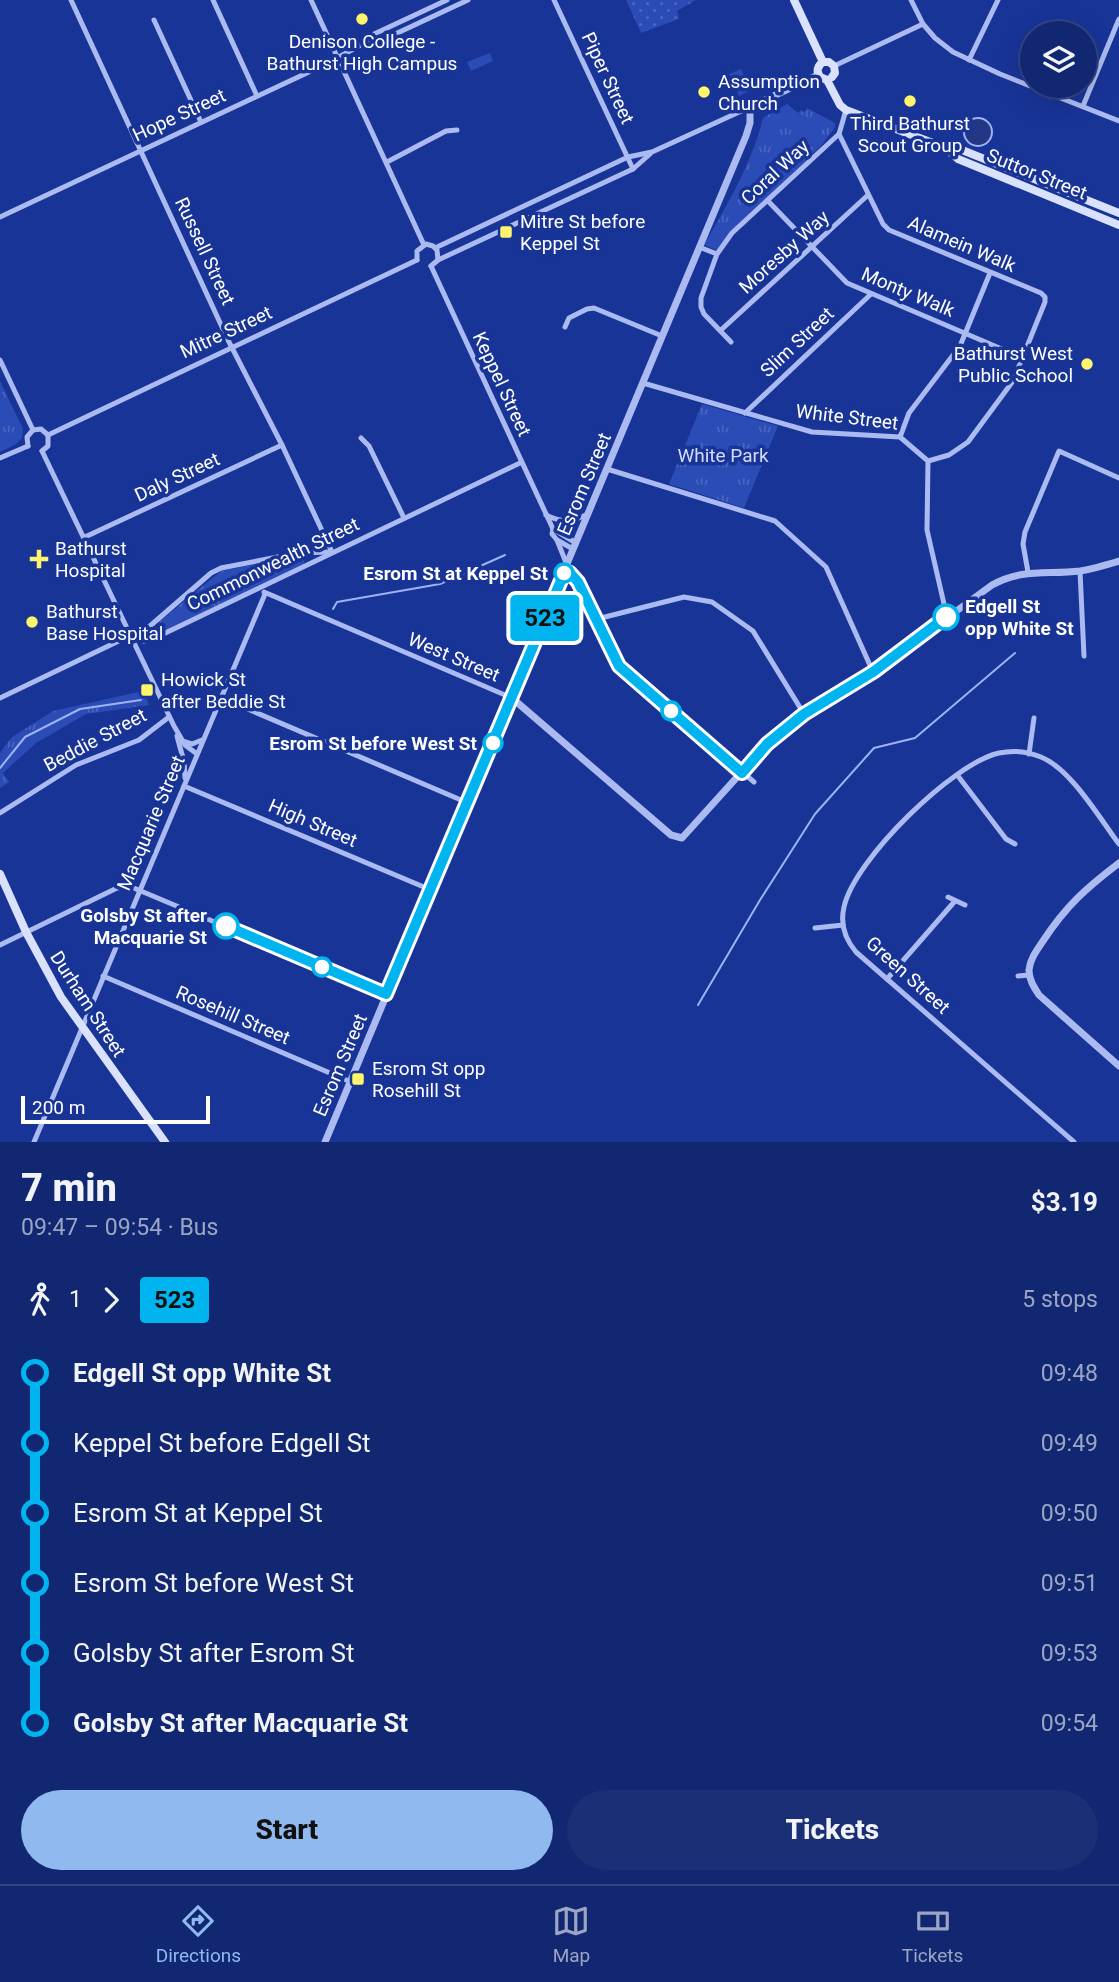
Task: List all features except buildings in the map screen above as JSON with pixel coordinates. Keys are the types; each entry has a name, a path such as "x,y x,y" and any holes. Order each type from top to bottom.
{"main road":[{"path":"793,0 823,62"},
{"path":"823,62 834,66 835,73 829,78 818,75 818,66 823,62"},
{"path":"829,78 840,104 846,110"},
{"name":"Suttor Street","path":"846,110 946,148 962,150 1119,213"},
{"name":"Suttor Street","path":"946,148 958,159 1119,225"},
{"name":"Durham Street","path":"0,874 49,976 82,1027 165,1142"}],"street":[{"name":"Russell Street","path":"71,0 232,346 332,552"},
{"path":"213,0 257,96"},
{"path":"311,0 424,245"},
{"name":"Hope Street","path":"0,217 257,96 370,40 372,34 447,0"},
{"name":"Hope Street","path":"370,40 376,43 468,0"},
{"name":"Piper Street","path":"554,0 633,169"},
{"path":"911,0 923,24 953,52 1119,121"},
{"path":"969,60 998,0"},
{"path":"1083,107 1119,19"},
{"path":"154,20 201,122"},
{"path":"834,66 923,24"},
{"path":"435,248 628,157 652,152 818,75"},
{"name":"Esrom Street","path":"325,1142 748,129 750,107"},
{"path":"839,134 846,110"},
{"path":"387,162 446,131 457,130"},
{"name":"Alamein Walk","path":"839,134 889,230 1045,297 1023,358"},
{"name":"Coral Way","path":"731,342 704,314 701,307 701,298 717,254 732,233 839,134"},
{"path":"424,245 417,251 424,264 438,260 633,169 652,152"},
{"name":"Moresby Way","path":"721,331 869,195"},
{"name":"Monty Walk","path":"768,201 847,283 1023,358"},
{"path":"424,245 435,248 439,253 438,260"},
{"path":"699,247 717,254"},
{"name":"Mitre Street","path":"48,435 232,346 424,264"},
{"name":"Keppel Street","path":"424,264 553,529 552,534 557,540 566,568 576,580 619,666 754,782"},
{"path":"900,437 909,413 960,346 990,273"},
{"name":"Slim Street","path":"745,413 871,294"},
{"path":"565,327 569,318 594,308 662,336"},
{"path":"947,617 927,530 929,461 949,455 968,442 1013,381 1023,358"},
{"path":"0,360 33,430"},
{"name":"White Street","path":"643,383 812,432 900,437 929,461"},
{"path":"41,429 48,435 48,446 42,451 34,451 28,446 27,437 33,430 41,429"},
{"path":"361,438 369,446 404,518"},
{"name":"Daly Street","path":"85,537 282,445"},
{"path":"0,458 28,446"},
{"path":"42,451 169,717 182,741 196,757"},
{"path":"1028,572 1023,544 1025,532 1059,451 1119,478"},
{"name":"Commonwealth Street","path":"0,698 130,637 144,641 158,637 263,591 332,552 520,463"},
{"path":"607,469 775,521 826,567 873,672"},
{"path":"546,515 564,522 588,514"},
{"path":"553,529 575,546"},
{"path":"557,540 575,546"},
{"path":"130,637 150,626 211,573 221,568 298,553 332,552"},
{"path":"742,773 767,744 804,714 873,672 1002,579 1028,572 1080,571 1119,561"},
{"path":"1080,571 1084,656"},
{"name":"West Street","path":"263,591 512,698 671,835 680,839 742,773"},
{"name":"Macquarie Street","path":"34,1142 222,698 263,591"},
{"path":"597,620 684,597 712,602 753,631 804,714"},
{"path":"150,626 158,637"},
{"path":"222,698 468,803"},
{"name":"Beddie Street","path":"0,813 76,765 139,740 169,717"},
{"path":"1029,754 1034,718"},
{"path":"174,726 185,768 184,784"},
{"path":"182,741 195,744 204,738"},
{"path":"181,751 196,757"},
{"path":"815,928 843,925 843,909 850,890 882,844 911,813 958,776 992,755 1008,752 1029,754 1046,760 1065,775 1119,844"},
{"path":"958,776 1006,839 1015,844"},
{"name":"High Street","path":"184,784 431,890"},
{"path":"1119,863 1067,907 1033,956 1029,975 1039,995 1119,1066"},
{"path":"0,946 117,888 127,886 386,994"},
{"path":"948,897 965,905"},
{"path":"887,979 955,901"},
{"name":"Green Street","path":"843,925 852,948 1074,1142"},
{"path":"1018,976 1029,975"},
{"name":"Rosehill Street","path":"103,976 351,1082"}],"green space":[{"path":"626,0 696,0 677,11 679,19 641,33"},
{"path":"490,53 493,61 471,71 467,62"},
{"path":"741,69 751,90 739,96 729,74"},
{"path":"787,104 798,113 801,110 805,112 807,108 835,123 835,127 821,146 723,241 719,251 704,245 746,167 763,118"},
{"path":"800,114 810,119 799,139 790,134"},
{"path":"811,121 821,126 811,146 801,141"},
{"path":"0,381 23,429 22,438 16,444 0,452"},
{"name":"White Park","path":"702,404 778,426 744,508 669,484"},
{"path":"299,556 304,558 304,564 165,631 158,627 159,622 221,571"},
{"path":"143,691 149,705 86,714 36,743 3,773 9,782 0,788 0,753 12,737 53,711"}],"shaded area":[{"path":"978,118 988,122 992,132 988,142 978,146 968,142 964,132 968,122"}],"waterway":[{"path":"333,609 337,602 440,584 505,555"},
{"path":"698,1005 815,814 874,748 915,738 1015,653"},
{"path":"0,768 25,737 80,709 141,700"}],"bus line":[{"name":"523","path":"226,926 386,994 565,571 578,582 619,666 742,773 767,744 804,714 873,672 946,617"}],"place":[{"name":"Denison College - Bathurst High Campus","path":"362,19"},
{"name":"Assumption Church","path":"704,92"},
{"name":"Third Bathurst Scout Group","path":"910,101"},
{"name":"Mitre St before Keppel St","path":"506,232"},
{"name":"Bathurst West Public School","path":"1087,364"},
{"name":"Bathurst Hospital","path":"39,559"},
{"name":"Esrom St at Keppel St","path":"564,573"},
{"name":"Edgell St opp White St","path":"946,617"},
{"name":"Bathurst Base Hospital","path":"32,622"},
{"name":"Howick St after Beddie St","path":"147,690"},
{"name":"Esrom St before West St","path":"493,743"},
{"name":"Golsby St after Macquarie St","path":"226,926"},
{"name":"Esrom St opp Rosehill St","path":"358,1079"}]}
